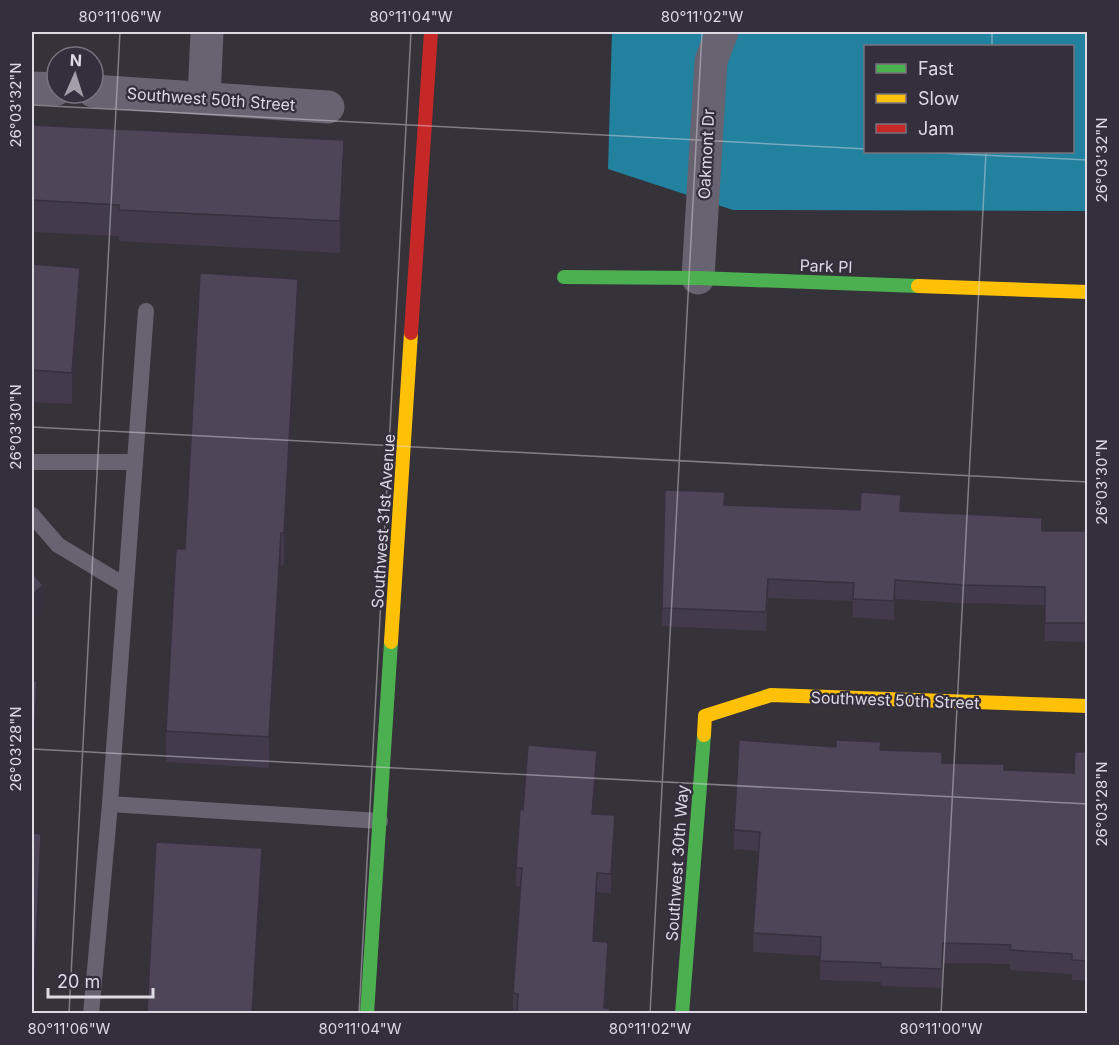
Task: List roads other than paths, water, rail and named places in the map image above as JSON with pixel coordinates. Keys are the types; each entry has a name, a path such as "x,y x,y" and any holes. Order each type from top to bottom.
{"street":[{"path":"204,98 207,32"},
{"name":"Southwest 31st Avenue","path":"367,1014 431,32"},
{"name":"Oakmont Dr","path":"698,278 711,61 722,32"},
{"name":"Southwest 50th Street","path":"105,92 328,107"},
{"name":"Park Pl","path":"564,277 698,278 1088,292"},
{"name":"Southwest 50th Street","path":"705,716 771,695 1088,706"},
{"name":"Southwest 30th Way","path":"682,1014 705,716"}],"lane":[{"path":"91,1014 110,804 146,311"},
{"path":"32,462 135,462"},
{"path":"32,515 58,546 126,586"},
{"path":"110,804 380,821"}],"water":[{"path":"612,32 1087,32 1087,211 733,210 608,169"}]}
